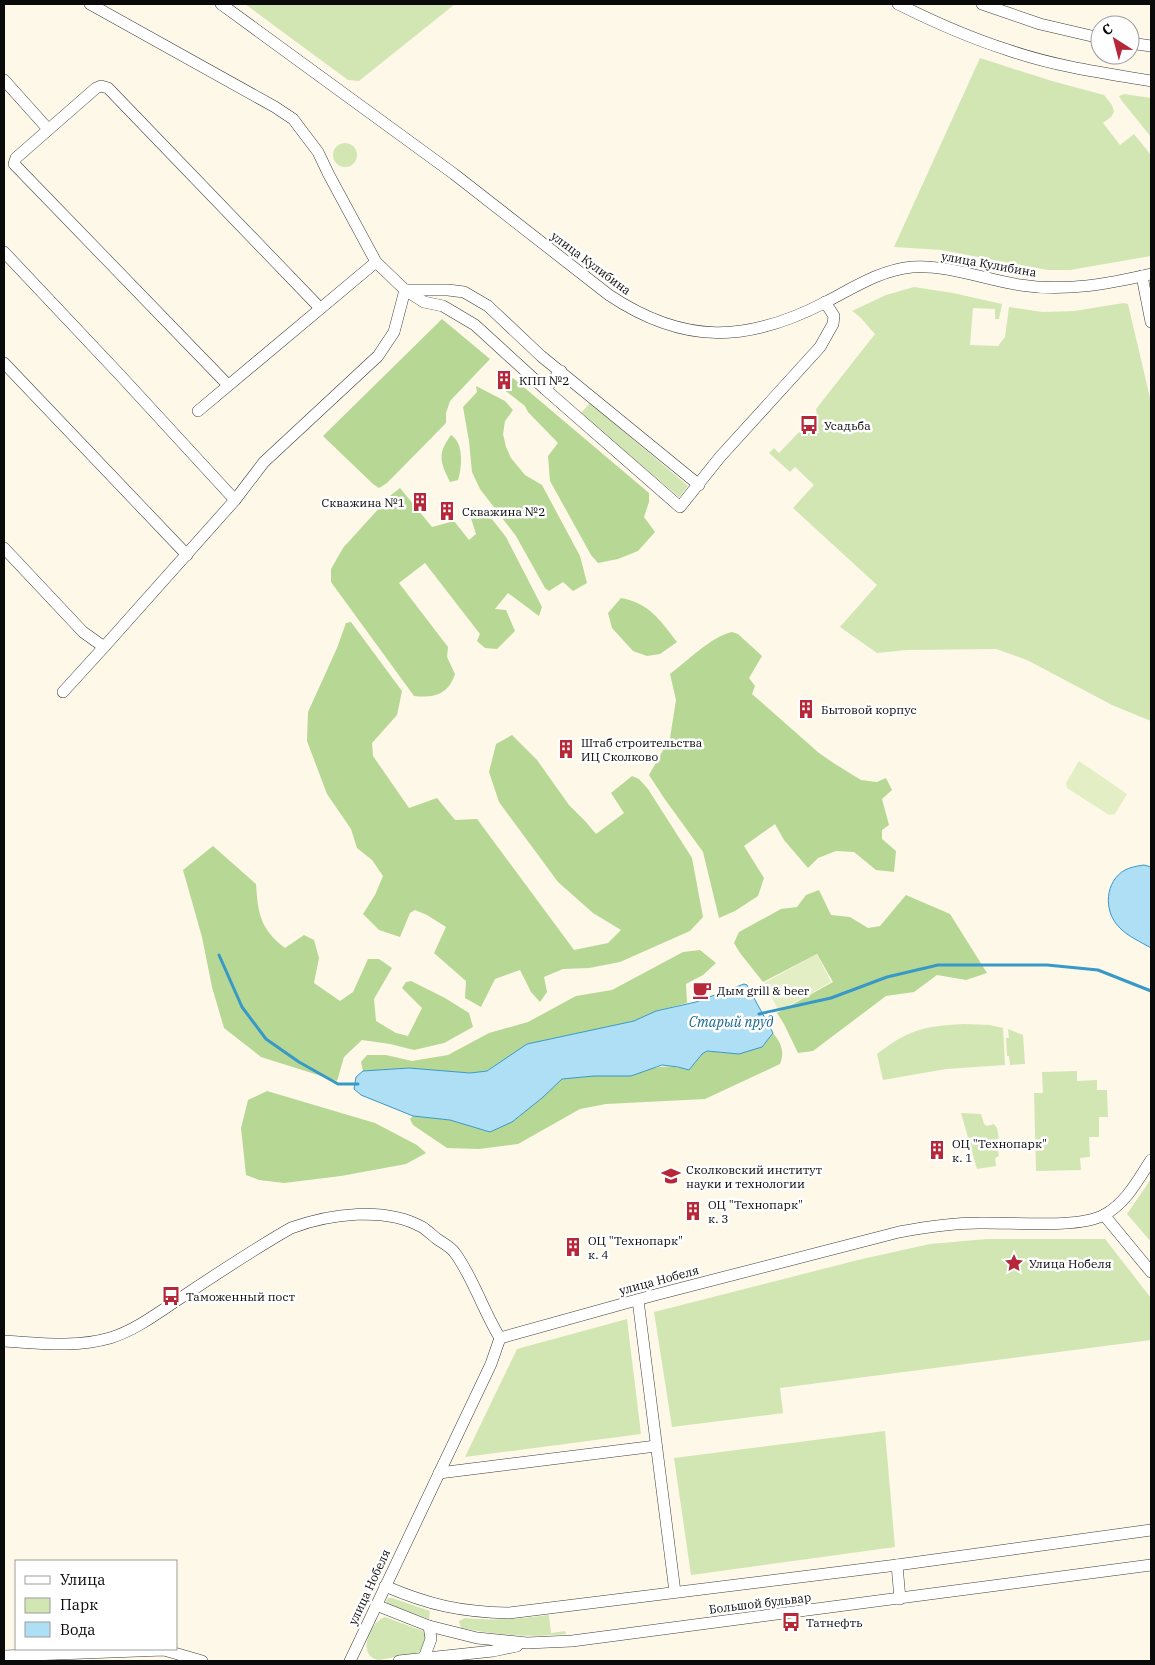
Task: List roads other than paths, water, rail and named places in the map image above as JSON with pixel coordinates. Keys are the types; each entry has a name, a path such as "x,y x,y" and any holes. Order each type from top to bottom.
{"street":[{"path":"90,4 293,119 318,152 376,262 404,290 424,302 443,306 475,325 680,507 720,457 820,347 833,324 834,316 826,302"},
{"name":"улица Кулибина","path":"221,4 454,174 609,296 632,311 673,327 694,332 722,333 757,330 800,315 885,273 915,266 1047,288 1094,285 1146,275"},
{"path":"898,4 937,23 1009,51 1050,62 1151,81"},
{"path":"982,4 1040,24 1090,36"},
{"path":"4,80 48,129"},
{"path":"228,385 14,164 16,158 96,88 101,86 108,88 320,308"},
{"path":"4,252 120,374 235,500"},
{"path":"198,411 376,262"},
{"path":"1146,275 1151,322"},
{"path":"62,692 187,555 235,500 264,462 378,356 394,332 404,290"},
{"path":"404,290 464,292 488,306 561,371 699,484"},
{"path":"514,360 528,343"},
{"path":"4,363 187,555"},
{"path":"545,389 561,371"},
{"path":"4,548 84,632 104,647"},
{"path":"1151,1160 1118,1206 1104,1215 1151,1272"},
{"path":"4,1341 56,1344 84,1343 114,1336 148,1319 291,1228 324,1218 357,1214 407,1221 422,1227 454,1251 466,1270 490,1324 500,1338"},
{"name":"улица Нобеля","path":"350,1661 491,1364 500,1338 864,1240 934,1226 978,1223 1066,1222 1087,1220 1104,1215"},
{"path":"638,1300 675,1592"},
{"path":"439,1472 656,1446"},
{"name":"Большой бульвар","path":"385,1586 415,1599 436,1605 483,1613 509,1613 897,1565 1151,1530"},
{"path":"897,1565 900,1599"},
{"name":"Большой бульвар","path":"376,1605 429,1626 477,1638 527,1644 572,1641 1151,1565"},
{"path":"424,1658 431,1639 429,1626"},
{"path":"400,1661 493,1651 527,1644"},
{"path":"4,1656 164,1650 202,1661"}],"water":[{"path":"1144,865 1151,867 1151,948 1119,927 1110,913 1108,897 1113,881 1118,875 1127,869"},
{"name":"Старый пруд","path":"744,984 747,985 773,1033 762,1047 739,1054 707,1051 702,1054 689,1070 662,1065 631,1076 594,1076 562,1079 512,1122 490,1132 450,1120 413,1116 361,1095 354,1089 356,1077 363,1071 409,1068 470,1073 487,1071 527,1044 634,1021 656,1011 696,1002"}],"waterway":[{"path":"219,955 242,1007 266,1039 299,1062 338,1084 358,1084"},
{"path":"759,1014 831,998 887,977 938,965 1047,965 1098,970 1151,991"}],"place":[{"name":"КПП №2","path":"504,380"},
{"name":"Усадьба","path":"809,425"},
{"name":"Скважина №1","path":"420,502"},
{"name":"Скважина №2","path":"447,511"},
{"name":"Бытовой корпус","path":"806,709"},
{"name":"Штаб строительства ИЦ Сколково","path":"566,749"},
{"name":"Дым grill & beer","path":"702,990"},
{"name":"ОЦ \"Технопарк\" к. 1","path":"937,1150"},
{"name":"Сколковский институт науки и технологии","path":"671,1176"},
{"name":"ОЦ \"Технопарк\" к. 3","path":"693,1211"},
{"name":"ОЦ \"Технопарк\" к. 4","path":"573,1247"},
{"name":"Улица Нобеля","path":"1014,1263"},
{"name":"Таможенный пост","path":"171,1296"},
{"name":"Татнефть","path":"791,1622"}]}
